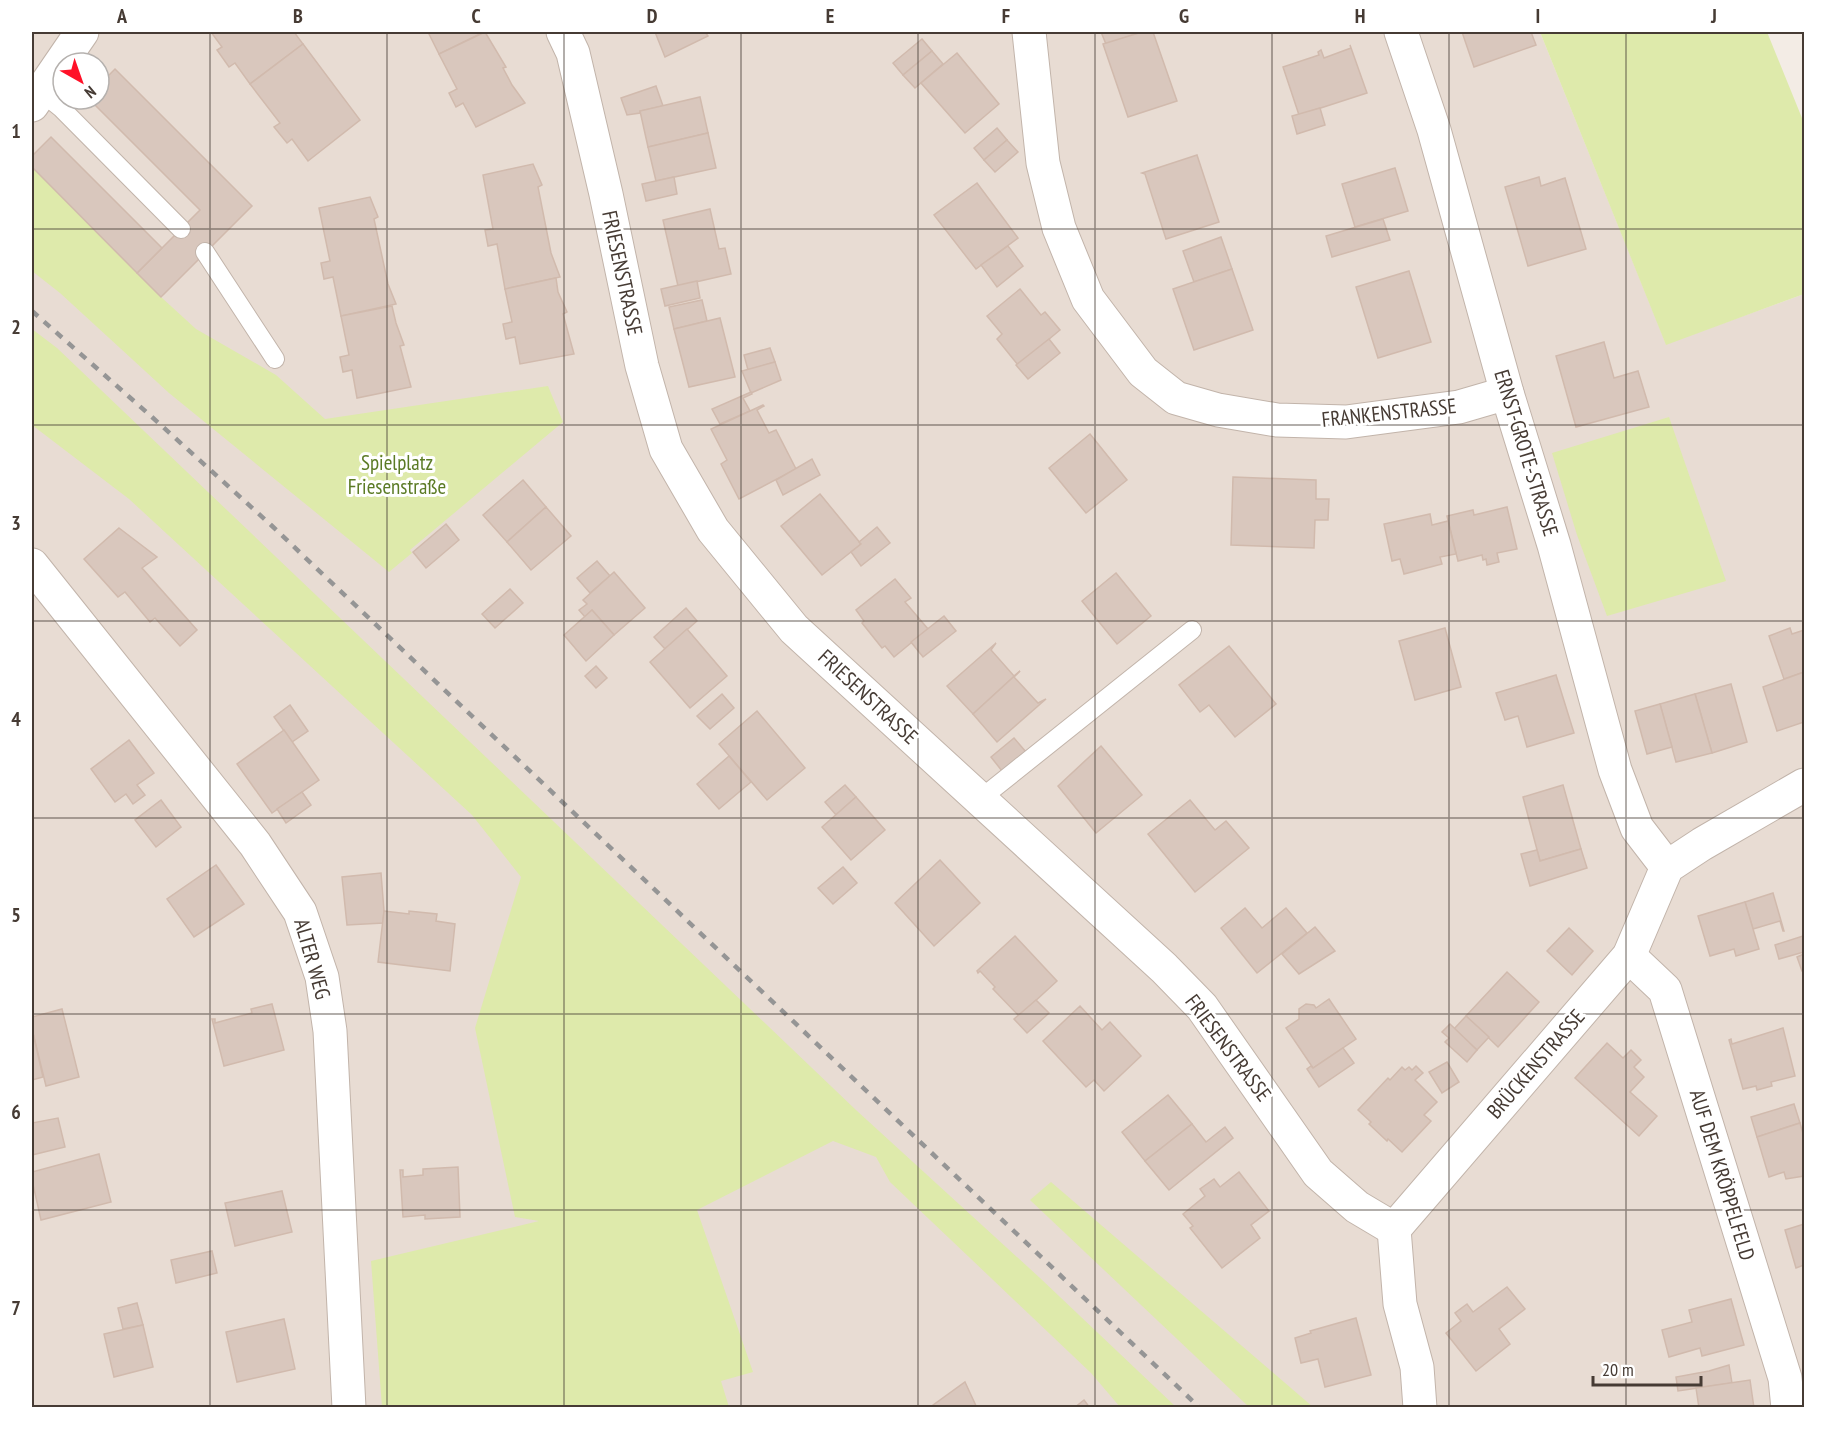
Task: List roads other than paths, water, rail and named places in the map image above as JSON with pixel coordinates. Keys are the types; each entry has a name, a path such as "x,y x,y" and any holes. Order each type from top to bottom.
{"street":[{"name":"FRIESENSTRASSE","path":"563,32 573,53 606,194 642,366 666,449 713,530 794,629 1164,968 1202,1007 1318,1173 1356,1207 1394,1229"},
{"name":"FRANKENSTRASSE","path":"1029,32 1042,163 1063,238 1088,299 1143,372 1176,398 1218,411 1277,420 1346,422 1459,407 1508,393"},
{"name":"ERNST-GROTE-STRASSE","path":"1401,32 1434,130 1508,393 1554,545 1615,770 1637,828 1667,867"},
{"path":"36,99 72,35"},
{"name":"ALTER WEG","path":"37,585 255,844 300,912 322,977 330,1031 349,1407"},
{"path":"1667,867 1804,785"},
{"name":"BRÜCKENSTRASSE","path":"1394,1229 1629,956 1667,867"},
{"name":"AUF DEM KRÖPPELFELD","path":"1629,956 1665,990 1785,1378 1788,1407"},
{"path":"1394,1229 1400,1304 1417,1367 1420,1407"}],"lane":[{"path":"36,99 61,108 181,229"},
{"path":"205,252 276,359"},
{"path":"979,800 1192,630"}],"railway":[{"path":"32,311 271,525 1200,1408"}],"park label":[{"name":"Spielplatz Friesenstraße","path":"397,475"}]}
